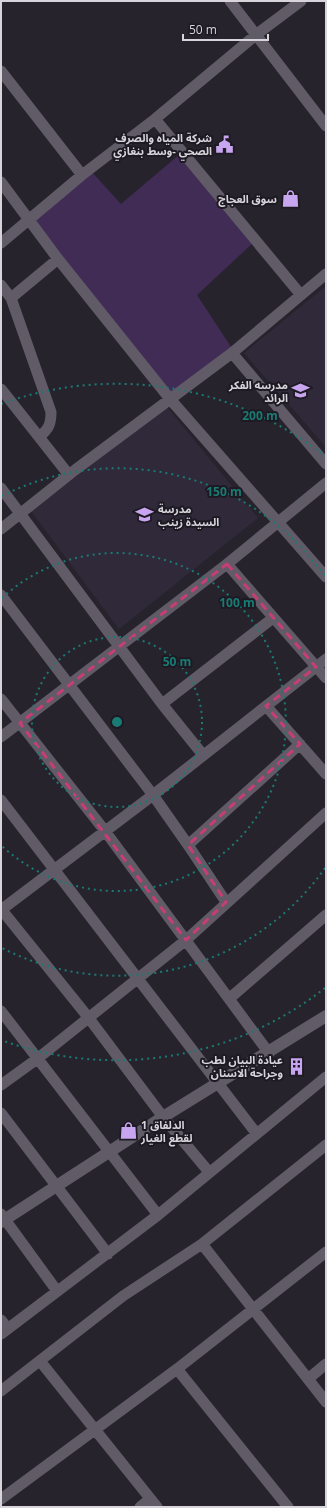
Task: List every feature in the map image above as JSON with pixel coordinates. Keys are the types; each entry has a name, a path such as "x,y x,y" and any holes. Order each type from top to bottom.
{"street":[{"path":"230,1 258,34 326,126"},
{"path":"1,243 82,174 155,119 300,1"},
{"path":"1,71 82,174"},
{"path":"155,119 301,295"},
{"path":"1,182 30,219 58,259 170,399 326,577"},
{"path":"11,298 58,259"},
{"path":"1,529 69,475 232,353 326,274"},
{"path":"1,285 11,298 51,412 51,422 48,429 39,437"},
{"path":"232,353 326,464"},
{"path":"1,389 69,475"},
{"path":"1,737 227,564 326,483"},
{"path":"1,488 162,704 203,755"},
{"path":"227,564 326,678"},
{"path":"1,595 153,795 226,902"},
{"path":"162,704 273,618"},
{"path":"209,1172 163,1117 88,1018 1,910 153,795 326,659"},
{"path":"1,698 105,831 230,998 269,1053"},
{"path":"266,706 326,774"},
{"path":"188,845 300,744"},
{"path":"1,800 256,1133"},
{"path":"1,1084 37,1059 186,940 226,902 326,813"},
{"path":"230,998 326,915"},
{"path":"1,1011 158,1215"},
{"path":"57,1291 2,1219 56,1187 163,1117 269,1053 326,1016"},
{"path":"3,1328 108,1254 158,1215 326,1077"},
{"path":"1,1113 108,1254"},
{"path":"1,1391 123,1296 202,1244 326,1145"},
{"path":"202,1244 326,1402"},
{"path":"1,1498 177,1369 326,1252"},
{"path":"40,1361 153,1503 140,1507"},
{"path":"308,1379 326,1364"},
{"path":"177,1369 283,1506"}],"highlighted area":[{"path":"227,564 316,667 266,706 300,744 188,845 226,902 186,940 20,723"}],"shaded area":[{"path":"180,154 255,241 197,295 233,350 170,399 30,219 90,170 121,204"},
{"name":"مدرسه الفكر الرائد","path":"326,286 326,447 244,353"},
{"name":"مدرسة السيدة زينب","path":"167,407 258,518 119,629 31,511"}],"place":[{"name":"شركة المياه والصرف الصحي -وسط بنغازي","path":"225,144"},
{"name":"سوق العجاج","path":"290,199"},
{"name":"مدرسه الفكر الرائد","path":"301,391"},
{"name":"مدرسة السيدة زينب","path":"145,515"},
{"name":"عيادة البيان لطب وجراحة الاسنان","path":"296,1066"},
{"name":"الدلفاق 1 لقطع الغيار","path":"128,1131"}]}
